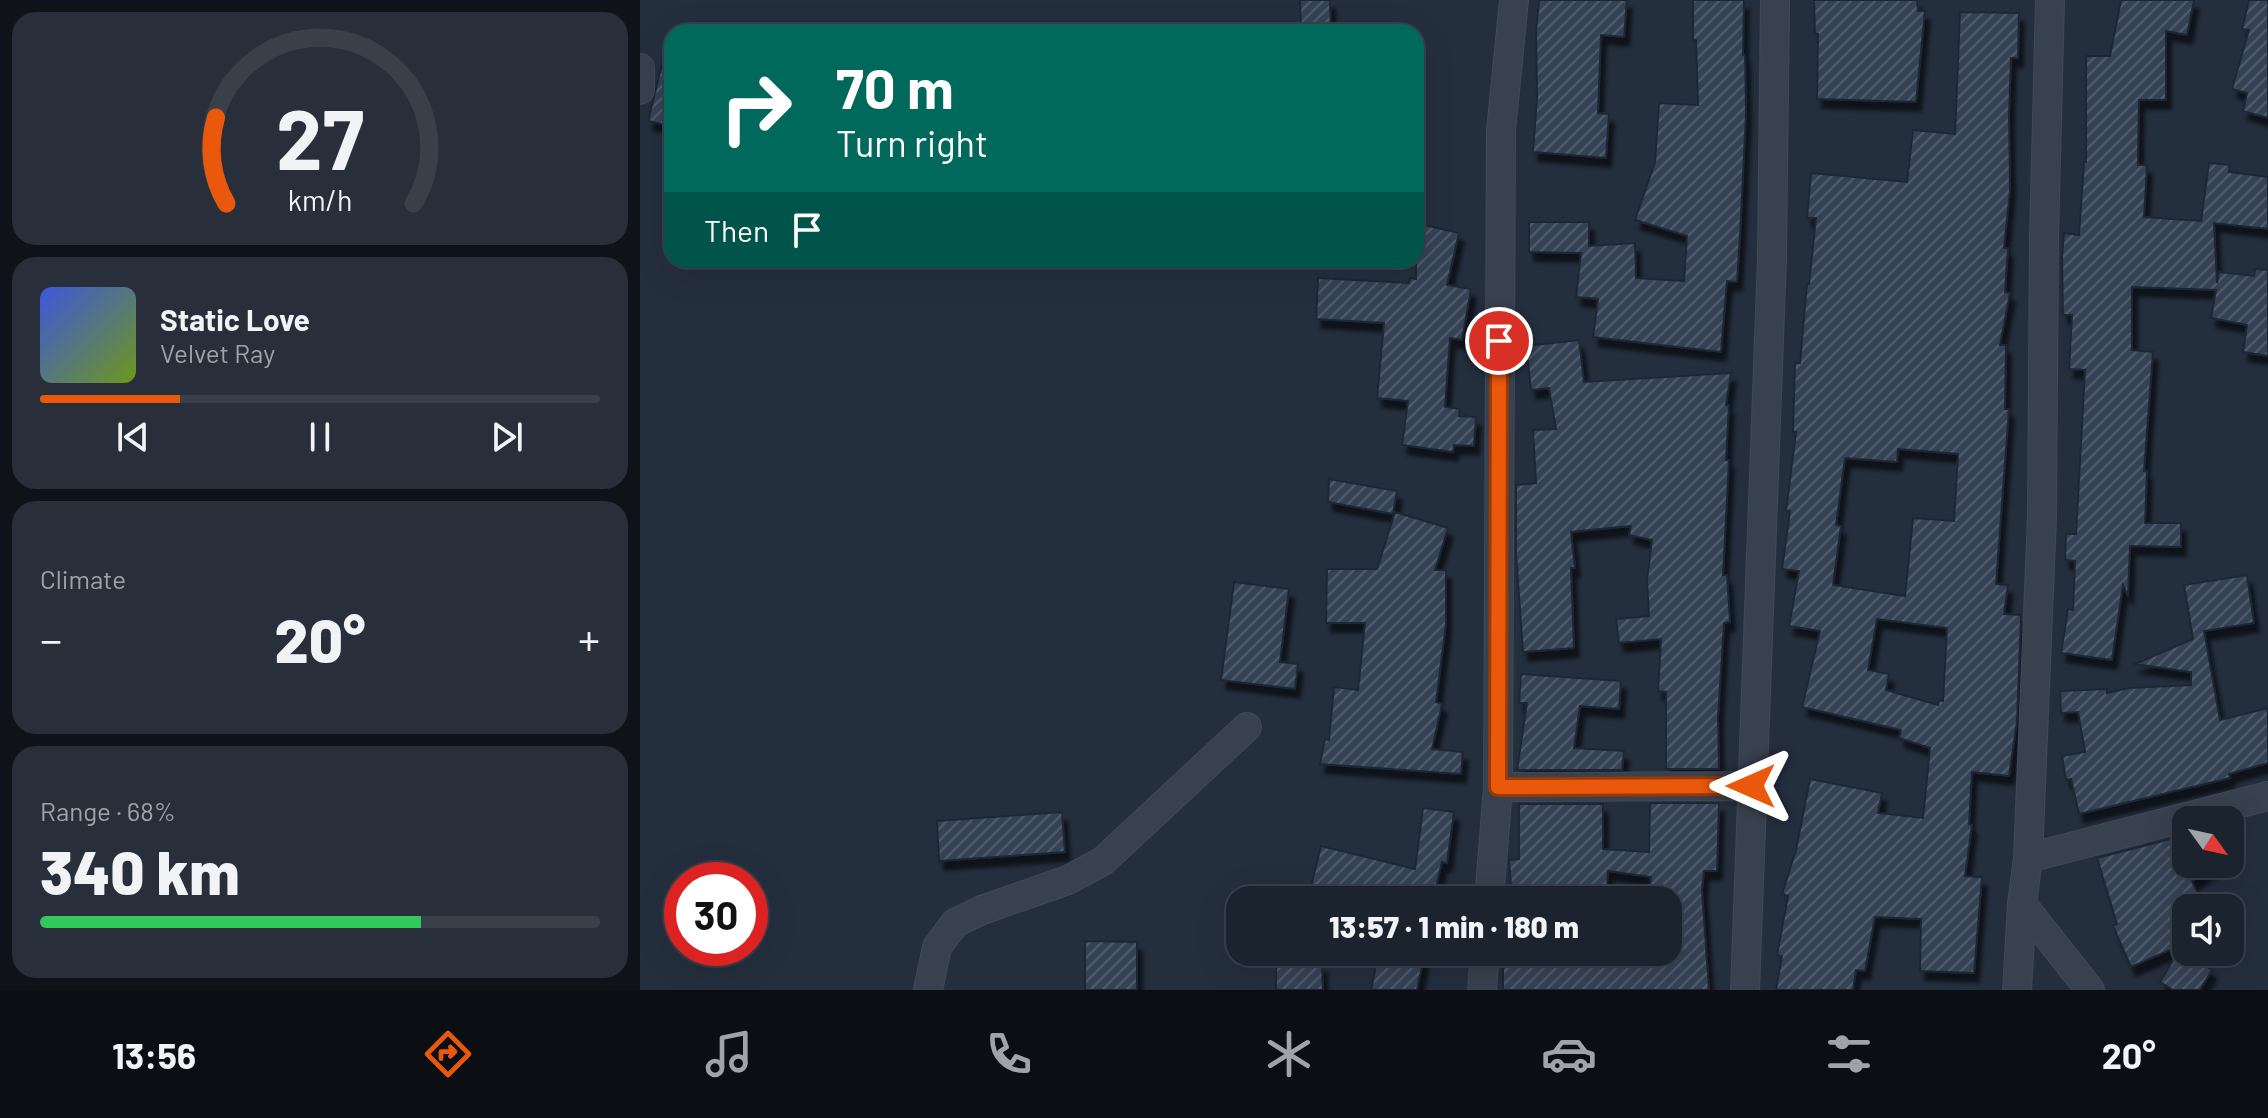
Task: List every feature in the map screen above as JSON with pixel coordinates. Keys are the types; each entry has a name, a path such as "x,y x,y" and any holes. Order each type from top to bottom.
{"street":[{"path":"1490,886 1498,787 1501,131 1514,0"},
{"path":"1745,990 1772,258 1775,0"},
{"path":"2017,990 2028,858 2042,517 2050,0"},
{"path":"640,68 640,90"},
{"path":"928,990 937,947 955,923 982,910 1068,880 1103,861 1247,727"},
{"path":"1498,787 1751,786"},
{"path":"2028,858 2268,796"},
{"path":"2022,904 2090,990"},
{"path":"1482,990 1484,966"}],"building":[{"path":"1300,0 1330,0 1331,24 1301,24"},
{"path":"1539,0 1627,0 1624,37 1601,35 1598,113 1609,114 1606,158 1533,152"},
{"path":"1693,0 1744,0 1746,113 1737,282 1727,281 1721,352 1593,337 1598,299 1576,297 1581,253 1529,252 1529,222 1589,222 1589,246 1635,243 1636,278 1684,281 1687,236 1635,220 1655,162 1659,103 1698,105"},
{"path":"1814,0 1917,0 1918,11 1925,11 1916,102 1817,99 1818,34 1815,34"},
{"path":"2121,0 2194,0 2187,35 2166,31 2166,100 2139,100 2138,165 2147,165 2144,217 2201,221 2209,163 2230,165 2229,172 2268,177 2268,229 2214,223 2217,283 2219,272 2254,276 2255,269 2268,270 2268,356 2243,352 2247,325 2211,318 2216,290 2132,287 2132,350 2153,352 2144,471 2147,471 2145,523 2181,523 2181,547 2130,546 2128,596 2123,585 2112,660 2061,653 2068,609 2073,610 2075,561 2065,560 2066,534 2076,534 2085,370 2069,369 2072,315 2063,315 2062,257 2064,233 2079,235 2086,162 2086,56 2110,56"},
{"path":"2249,0 2268,0 2268,118 2243,111 2247,93 2232,89 2249,30 2242,29"},
{"path":"1960,12 2019,13 2018,58 2011,58 2010,190 2004,248 2008,248 2005,292 2010,293 2000,345 2006,345 2005,409 2009,409 1996,584 2008,585 2004,614 2021,615 2017,721 2009,776 1972,772 1969,824 1972,825 1965,876 1982,877 1974,973 1920,971 1921,919 1875,917 1865,971 1856,970 1853,990 1776,990 1782,956 1777,955 1788,896 1782,894 1796,850 1810,779 1882,793 1878,813 1923,818 1930,748 1899,738 1901,730 1802,707 1820,631 1789,626 1799,571 1782,569 1796,432 1793,432 1795,363 1800,363 1816,218 1807,218 1811,173 1907,182 1913,130 1955,134","holes":["1898,449 1958,454 1954,521 1913,518 1905,596 1833,585 1841,526 1836,525 1845,458 1897,462","1877,619 1947,628 1943,701 1939,700 1938,705 1886,690 1889,674 1868,670"]},
{"path":"664,56 664,124 648,121"},
{"path":"1424,225 1459,233 1447,285 1471,289 1462,340 1450,338 1445,407 1460,409 1459,416 1476,417 1474,446 1454,445 1453,452 1402,445 1408,401 1377,398 1384,323 1316,319 1318,278 1409,283 1410,278 1416,279 1416,268 1424,268"},
{"path":"1579,340 1584,382 1731,373 1726,405 1729,405 1726,460 1729,460 1723,575 1727,575 1730,622 1724,623 1718,717 1719,769 1666,769 1666,692 1658,691 1661,639 1619,643 1616,619 1649,616 1647,580 1652,540 1629,535 1631,526 1571,532 1575,568 1571,568 1574,648 1523,652 1516,554 1516,485 1536,483 1533,430 1556,429 1549,388 1531,390 1526,346"},
{"path":"1329,479 1397,491 1393,514 1328,502"},
{"path":"1395,512 1448,528 1435,570 1446,570 1446,624 1436,702 1442,704 1432,749 1463,752 1461,774 1320,764 1325,739 1329,740 1334,687 1358,690 1365,623 1326,623 1327,569 1377,569"},
{"path":"2247,575 2254,623 2204,631 2220,720 2268,708 2268,763 2229,774 2230,778 2079,814 2071,779 2066,780 2062,756 2085,752 2078,712 2061,713 2060,691 2107,689 2107,693 2129,688 2191,685 2191,672 2135,664 2193,639 2184,585"},
{"path":"1234,582 1289,589 1280,662 1298,664 1295,689 1221,680"},
{"path":"1521,674 1621,681 1619,709 1580,706 1574,748 1624,751 1622,770 1517,770 1527,703 1519,703"},
{"path":"1650,803 1719,803 1717,871 1704,871 1702,890 1709,990 1503,990 1503,966 1682,966 1682,886 1650,886 1651,877 1608,871 1607,886 1511,886 1509,860 1519,859 1519,804 1603,804 1603,849 1649,852"},
{"path":"1423,808 1454,812 1447,863 1442,862 1436,886 1311,886 1321,846 1415,869"},
{"path":"1062,812 1065,852 939,861 937,821"},
{"path":"2172,839 2172,878 2197,878 2192,881 2198,894 2172,894 2172,949 2131,967 2113,926 2117,924 2097,858"},
{"path":"1085,941 1137,942 1137,990 1085,990"},
{"path":"2172,962 2172,966 2206,966 2212,970 2200,990 2173,990 2160,982"},
{"path":"1276,966 1322,966 1323,990 1276,990"},
{"path":"1376,966 1422,966 1417,990 1371,990"}],"route":[{"path":"1499,341 1498,787 1751,786"}]}
